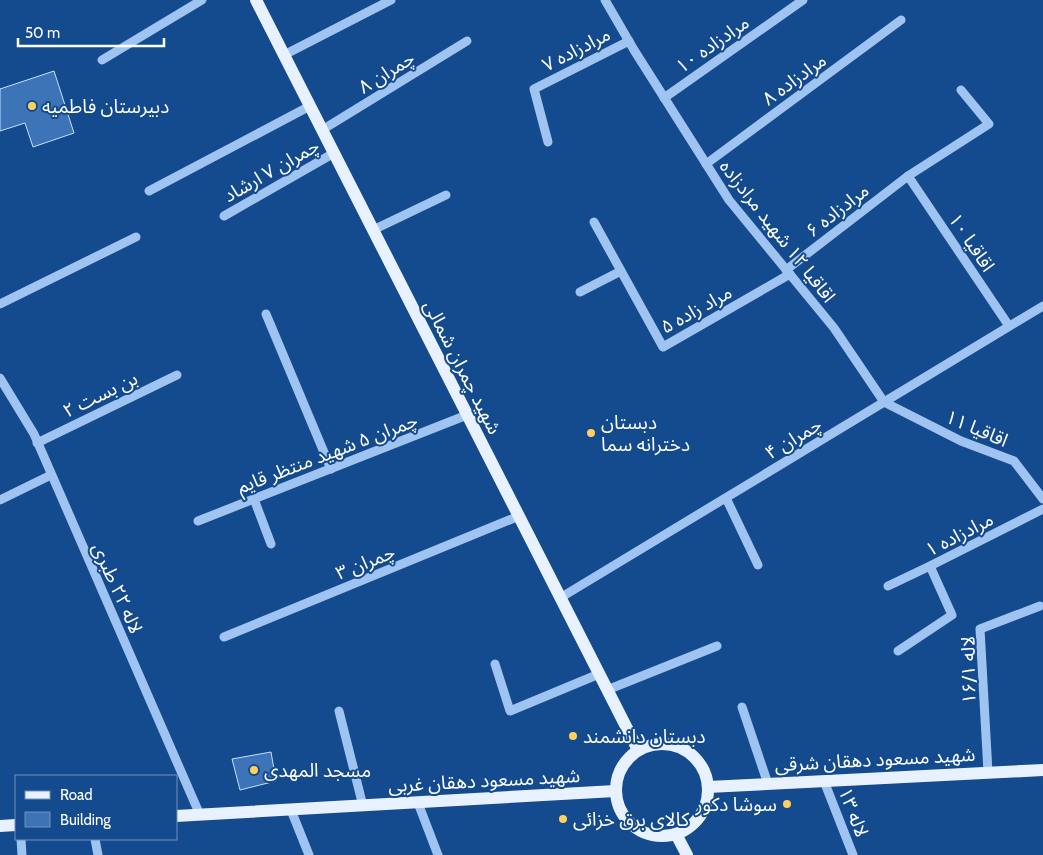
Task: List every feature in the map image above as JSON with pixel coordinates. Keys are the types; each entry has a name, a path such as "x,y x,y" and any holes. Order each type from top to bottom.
{"main road":[{"name":"شهید چمران شمالی","path":"256,0 638,750"},
{"path":"652,744 668,744 683,749 696,758 704,772 708,787 707,802 700,816 690,827 676,834 659,836 642,832 628,823 619,808 615,791 621,768 638,750 652,744"},
{"name":"شهید مسعود دهقان شرقی","path":"708,787 1043,770"},
{"name":"شهید مسعود دهقان غربی","path":"178,816 615,791"},
{"path":"0,826 15,825"},
{"path":"676,834 687,855"}],"street":[{"path":"102,60 202,0"},
{"path":"284,55 391,0"},
{"name":"اقاقیا ۱۲ شهید مرادزاده","path":"605,0 729,200 834,328 884,402"},
{"name":"مرادزاده ۱۰","path":"664,98 803,0"},
{"name":"مرادزاده ۸","path":"706,164 901,20"},
{"name":"چمران ۸","path":"322,130 468,41"},
{"name":"مرادزاده ۷","path":"548,142 534,89 629,41"},
{"name":"مرادزاده ۶","path":"788,272 908,176 989,124 960,90"},
{"path":"149,191 310,106"},
{"name":"چمران ۷ ارشاد","path":"224,216 334,153"},
{"name":"اقاقیا ۱۰","path":"908,176 1009,326"},
{"path":"373,230 446,195"},
{"name":"مراد زاده ۵","path":"594,222 662,347 788,272"},
{"path":"0,304 136,237"},
{"path":"580,292 621,271"},
{"name":"چمران ۴","path":"560,598 1043,306"},
{"path":"266,314 331,469"},
{"name":"بن بست ۲","path":"37,442 177,375"},
{"name":"لاله ۲۲ طبری","path":"0,378 37,442 200,815"},
{"name":"اقاقیا ۱۱","path":"884,402 961,441 1014,461 1043,499"},
{"name":"چمران ۵ شهید منتظر قایم","path":"198,521 467,415"},
{"path":"0,500 51,475"},
{"path":"726,498 758,565"},
{"path":"254,499 271,544"},
{"name":"مرادزاده ۱","path":"888,586 1043,509"},
{"name":"چمران ۳","path":"224,637 519,516"},
{"path":"898,651 952,615 930,566"},
{"name":"لاله ۱۶/۱","path":"988,772 980,629 1040,606"},
{"path":"607,690 717,646"},
{"path":"495,664 510,711 599,674"},
{"path":"742,707 768,784"},
{"path":"339,711 363,806"},
{"name":"لاله ۱۳","path":"824,781 853,855"},
{"path":"418,803 438,855"},
{"path":"291,810 309,855"},
{"path":"21,840 22,855"},
{"path":"95,840 98,855"}],"building":[{"name":"دبیرستان فاطمیه","path":"54,71 74,133 33,147 25,123 0,131 0,89"},
{"name":"مسجد المهدی","path":"271,752 276,781 240,790 232,759"}],"place":[{"name":"دبیرستان فاطمیه","path":"32,106"},
{"name":"دبستان دخترانه سما","path":"591,433"},
{"name":"دبستان دانشمند","path":"573,736"},
{"name":"مسجد المهدی","path":"254,770"},
{"name":"سوشا دکور","path":"787,804"},
{"name":"کالای برق خزائی","path":"563,819"}]}
